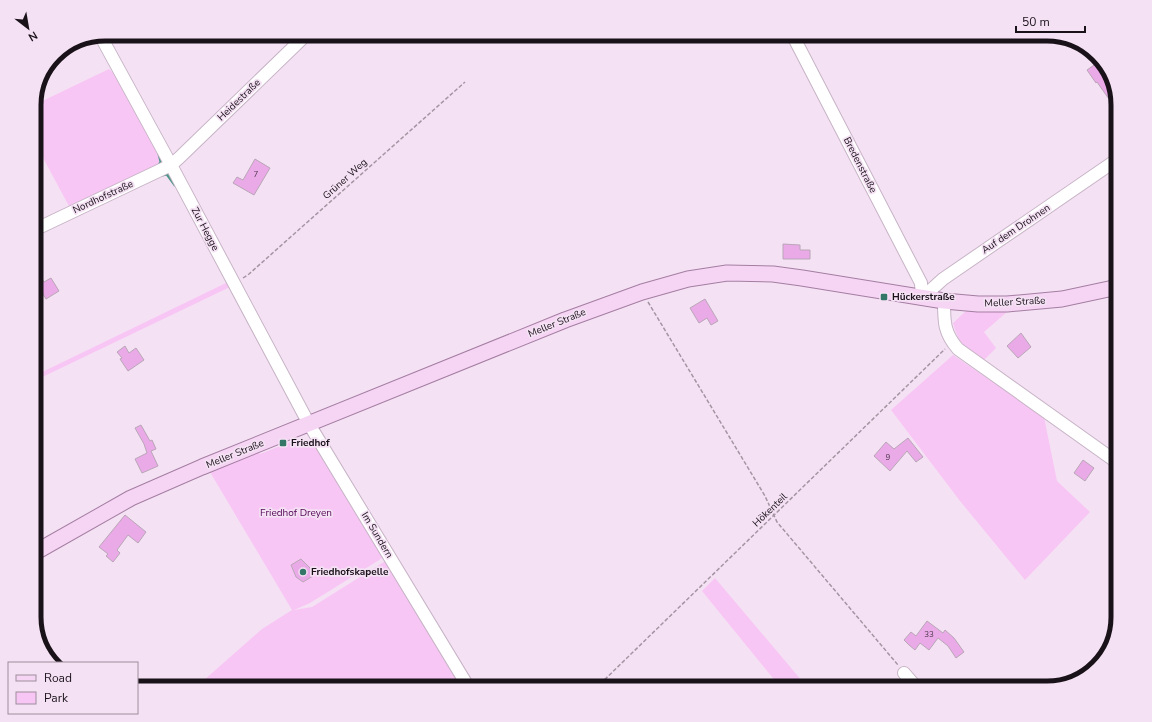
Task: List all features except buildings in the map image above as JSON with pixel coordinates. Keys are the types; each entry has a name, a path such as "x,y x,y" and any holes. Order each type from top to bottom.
{"main road":[{"name":"Meller Straße","path":"41,546 131,498 202,467 565,320 642,292 688,279 727,273 773,274 944,302 1008,304 1062,299 1111,288"}],"street":[{"name":"Zur Hegge","path":"103,41 309,424"},
{"name":"Heidestraße","path":"171,165 300,41"},
{"name":"Bredenstraße","path":"796,41 921,283 922,298"},
{"name":"Auf dem Drohnen","path":"922,298 943,279 1111,164"},
{"name":"Nordhofstraße","path":"41,227 171,165"},
{"path":"944,302 946,331 951,341 958,349 1111,458"},
{"name":"Im Sundern","path":"309,424 465,681"},
{"path":"904,673 911,681"}],"path":[{"name":"Grüner Weg","path":"234,283 249,274 465,82"},
{"path":"642,292 766,496 777,522 904,673"},
{"name":"Hökenteil","path":"603,681 942,352 951,341"}],"green space":[{"path":"109,69 113,73 163,163 70,208 41,154 41,102"},
{"path":"228,282 230,287 41,378 41,373"},
{"path":"966,311 1008,311 984,332 996,348 983,361 960,341 953,323"},
{"path":"953,355 1044,417 1057,481 1090,512 1025,580 960,501 891,410"},
{"name":"Friedhof Dreyen","path":"295,440 319,448 384,557 310,603 294,610 312,607 387,560 463,681 203,681 262,629 292,610 210,472 258,451 260,454"},
{"path":"715,578 802,681 775,681 702,591"}],"waterway":[{"path":"159,154 161,162 159,165"},
{"path":"162,175 167,174 175,185"}],"place":[{"name":"Hückerstraße","path":"884,297"},
{"name":"Friedhof","path":"283,443"},
{"name":"Friedhofskapelle","path":"303,572"}]}
